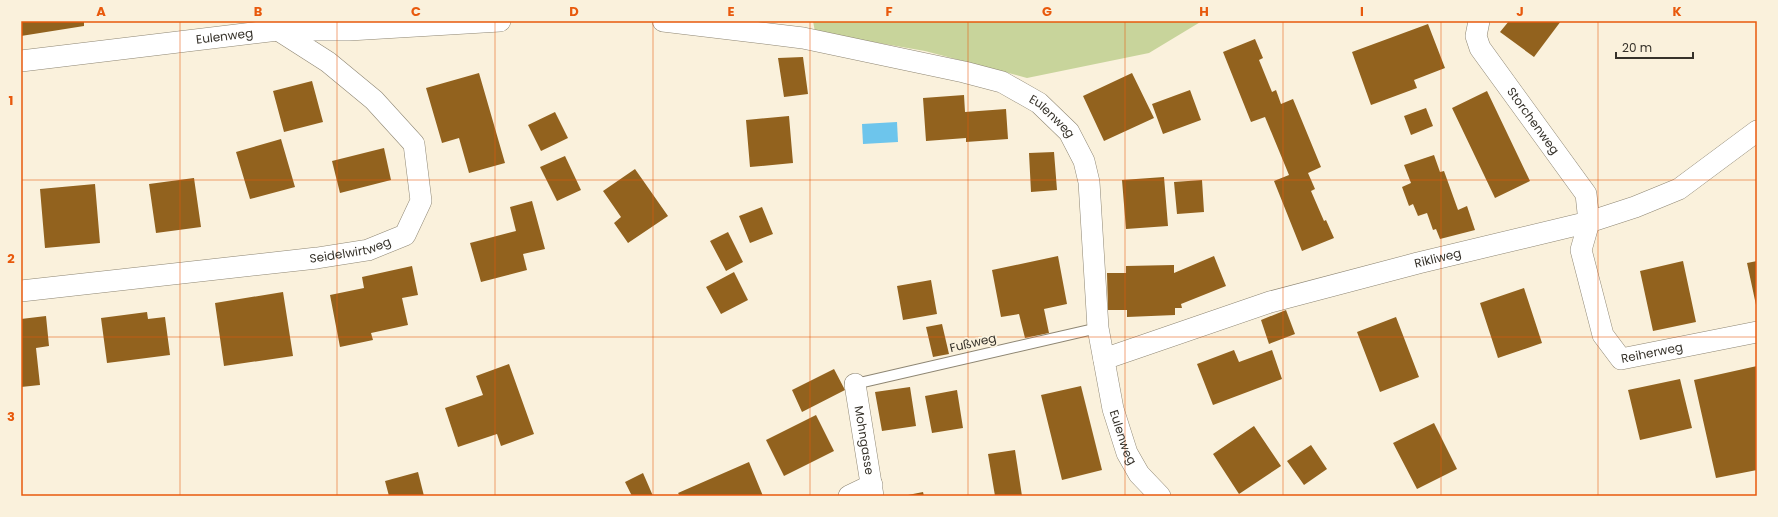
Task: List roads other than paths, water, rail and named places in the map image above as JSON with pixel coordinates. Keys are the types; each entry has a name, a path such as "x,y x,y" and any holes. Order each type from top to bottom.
{"street":[{"name":"Eulenweg","path":"21,61 277,25 351,26 500,21"},
{"name":"Eulenweg","path":"663,21 803,38 964,72 1002,82 1039,103 1069,132 1087,170 1098,328 1113,409 1126,453 1139,474 1160,496"},
{"name":"Storchenweg","path":"1479,21 1476,36 1480,48 1586,194 1589,222"},
{"name":"Seidelwirtweg","path":"21,291 317,258 368,250 405,235 421,201 414,144 374,100 328,62 277,25"},
{"name":"Rikliweg","path":"1104,359 1270,302 1418,263 1589,222 1635,207 1679,189 1757,131"},
{"name":"Reiherweg","path":"1589,222 1581,250 1603,335 1621,359 1757,332"},
{"name":"Mohngasse","path":"855,384 872,491"},
{"path":"849,496 872,491"}],"lane":[{"name":"Fußweg","path":"855,384 1098,328"}],"water":[{"path":"897,122 898,142 863,144 862,124"}]}
